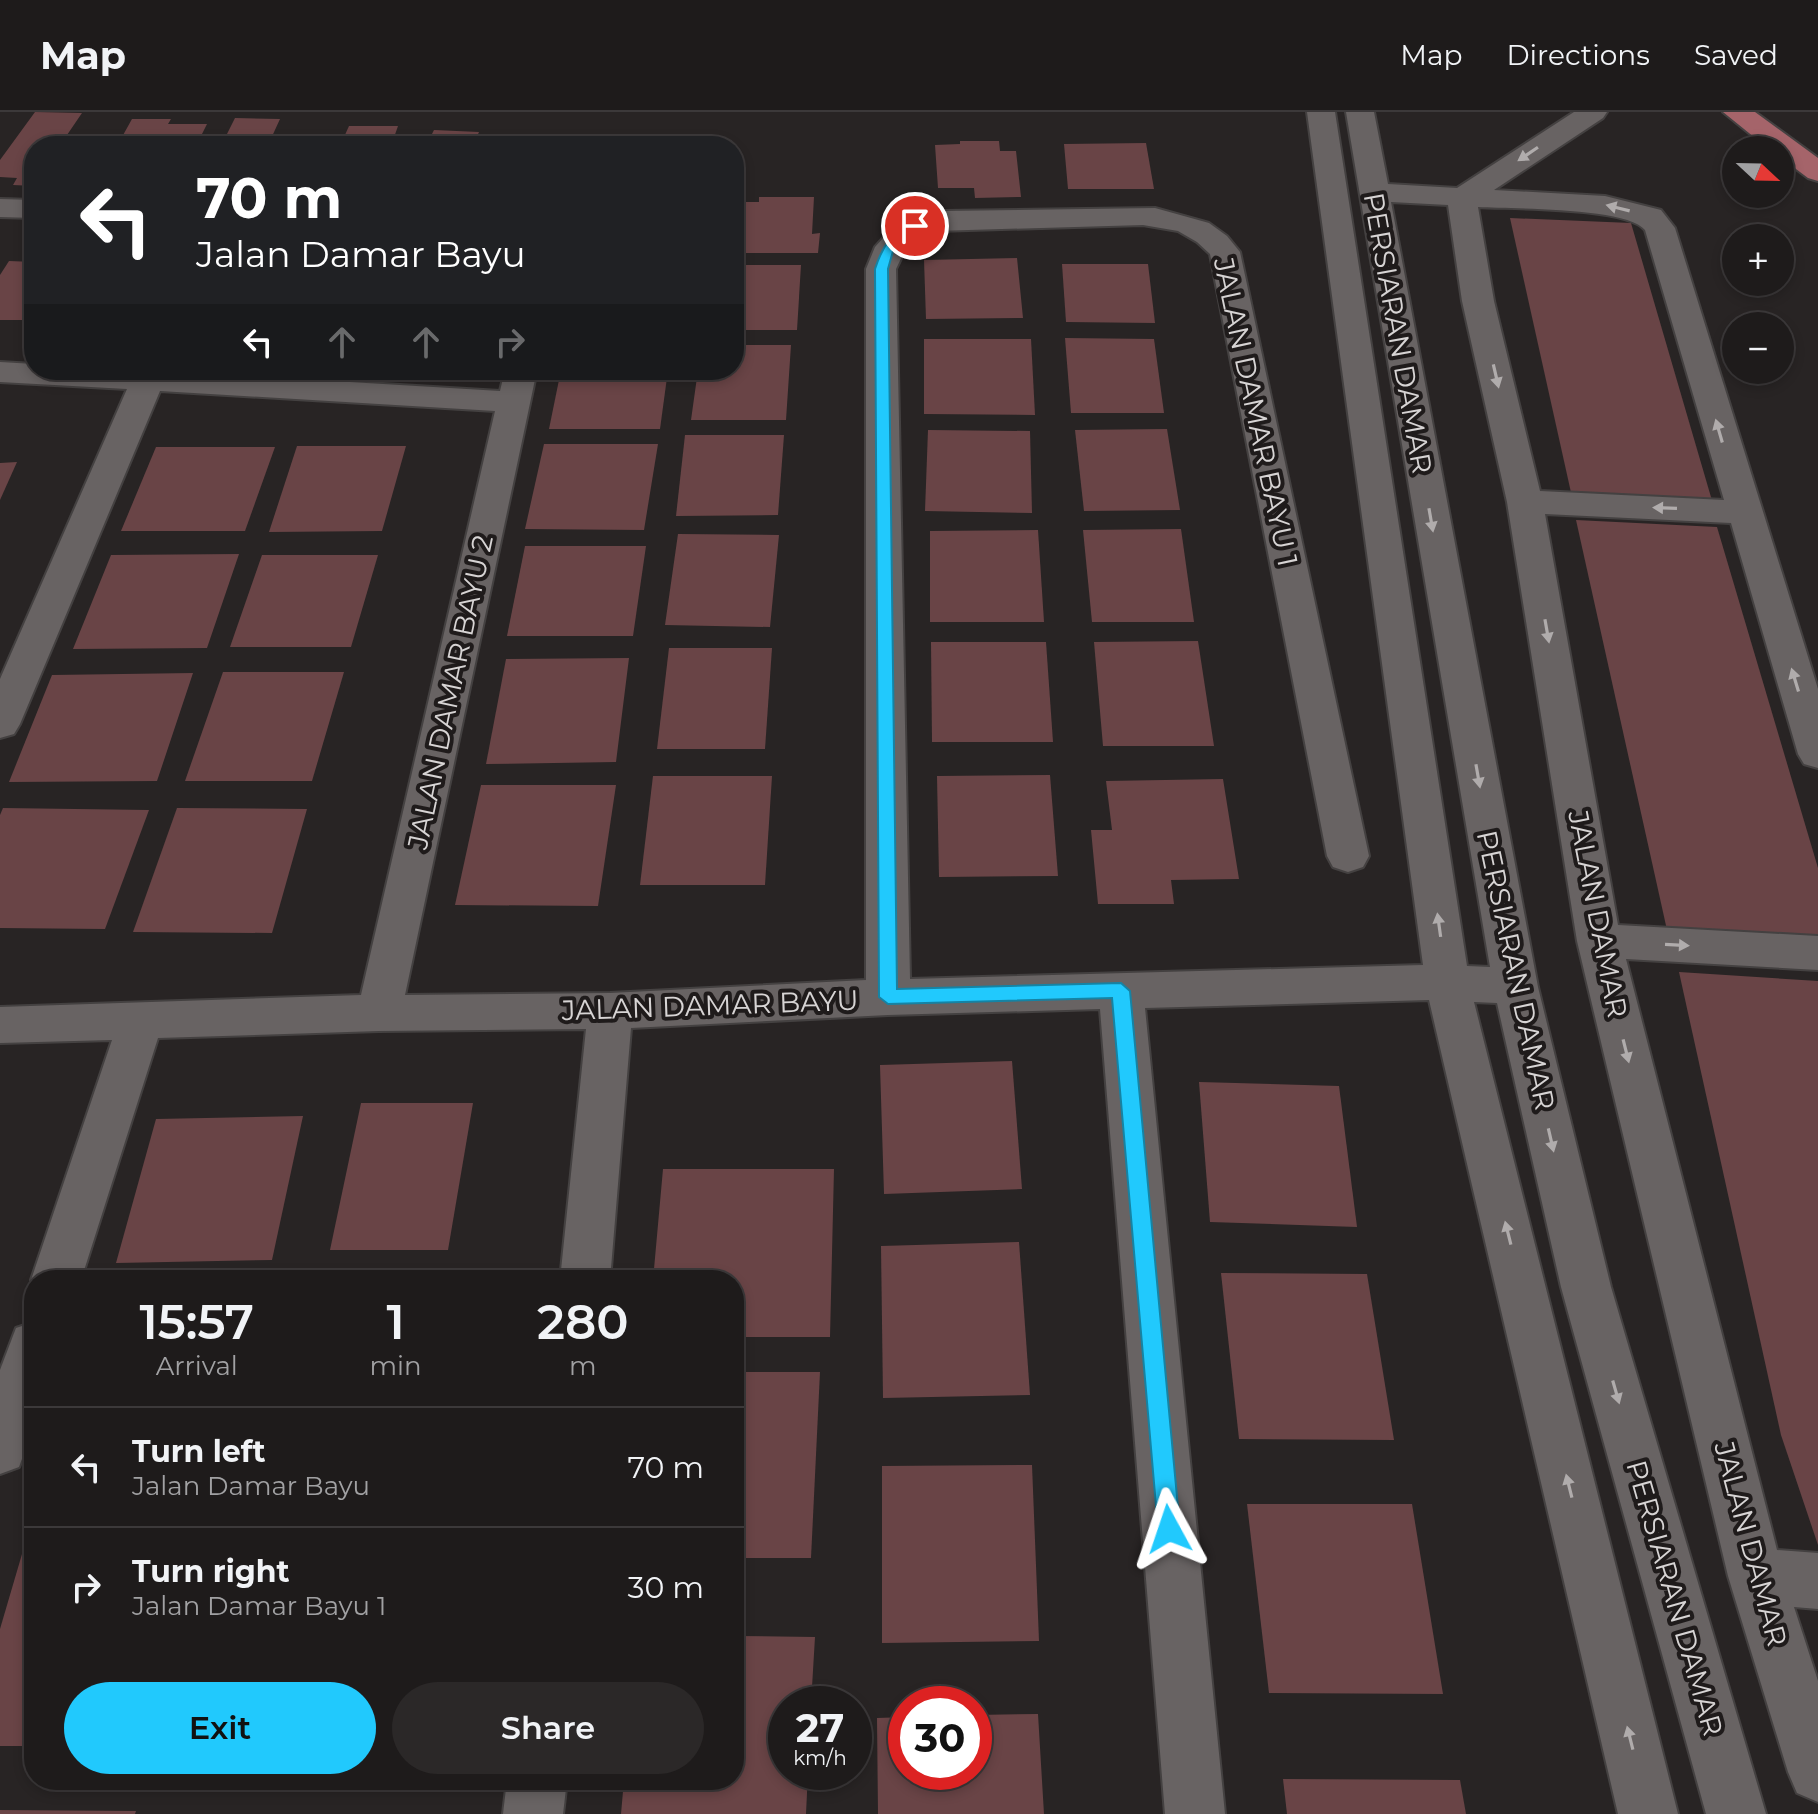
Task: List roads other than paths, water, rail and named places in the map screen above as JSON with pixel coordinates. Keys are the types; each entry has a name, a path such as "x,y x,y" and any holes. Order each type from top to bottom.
{"main road":[{"path":"1737,112 1818,172"}],"street":[{"name":"PERSIARAN DAMAR","path":"1321,112 1447,982 1648,1814"},
{"name":"PERSIARAN DAMAR","path":"1360,112 1516,987 1586,1287 1736,1814"},
{"path":"1462,198 1593,112"},
{"path":"1372,192 1605,205 1650,216 1660,228 1818,754"},
{"name":"JALAN DAMAR","path":"1462,198 1478,301 1525,502 1599,941 1756,1576 1818,1772"},
{"path":"0,208 24,209"},
{"name":"JALAN DAMAR BAYU 1","path":"888,997 881,269 887,250 899,236 915,226 944,220 1169,218 1194,226 1213,237 1225,252 1348,856"},
{"path":"0,372 24,373"},
{"path":"0,724 148,380 517,386"},
{"name":"JALAN DAMAR BAYU 2","path":"379,1013 517,386"},
{"path":"1525,502 1743,512"},
{"path":"1599,941 1818,953"},
{"name":"JALAN DAMAR BAYU","path":"0,1025 379,1013 610,1011 888,997 1447,982 1516,987"},
{"path":"1121,991 1195,1814"},
{"path":"586,1270 610,1011"},
{"path":"59,1270 141,1020"},
{"path":"0,1449 24,1376"},
{"path":"1756,1576 1818,1581"},
{"path":"533,1814 536,1790"}]}
